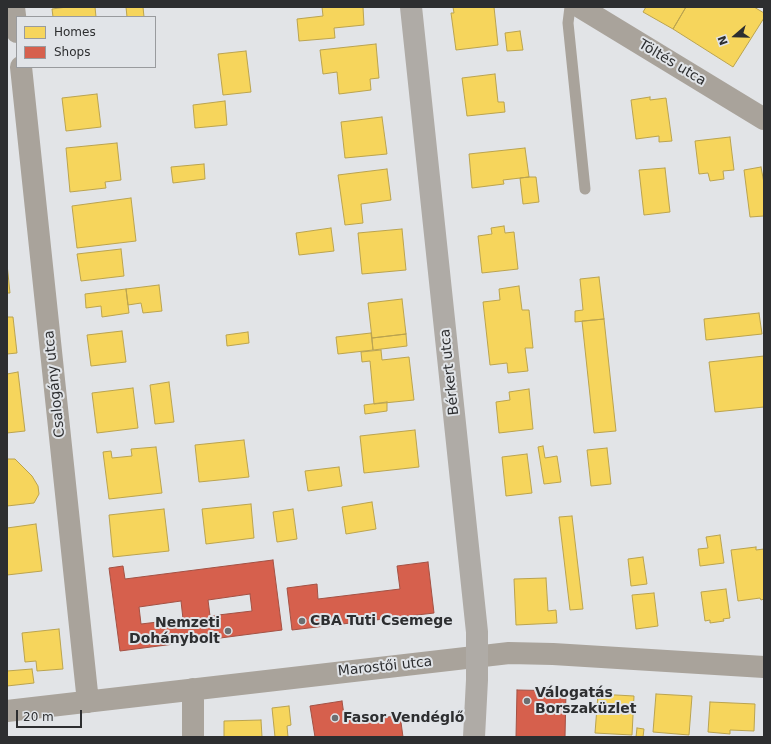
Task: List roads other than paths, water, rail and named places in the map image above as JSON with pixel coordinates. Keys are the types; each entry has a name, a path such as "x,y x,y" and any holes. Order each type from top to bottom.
{"street":[{"path":"14,7 16,24"},
{"name":"Bérkert utca","path":"411,7 477,632 474,737"},
{"name":"Töltés utca","path":"580,7 764,119"},
{"name":"Csalogány utca","path":"21,68 88,702"},
{"name":"Marostői utca","path":"7,711 509,653 553,654 764,667"},
{"path":"193,689 193,737"}],"lane":[{"path":"570,7 568,23 585,190"}],"place":[{"name":"CBA Tuti Csemege","path":"302,621"},
{"name":"Nemzeti Dohánybolt","path":"228,631"},
{"name":"Válogatás Borszaküzlet","path":"527,701"},
{"name":"Fasor Vendéglő","path":"335,718"}]}
